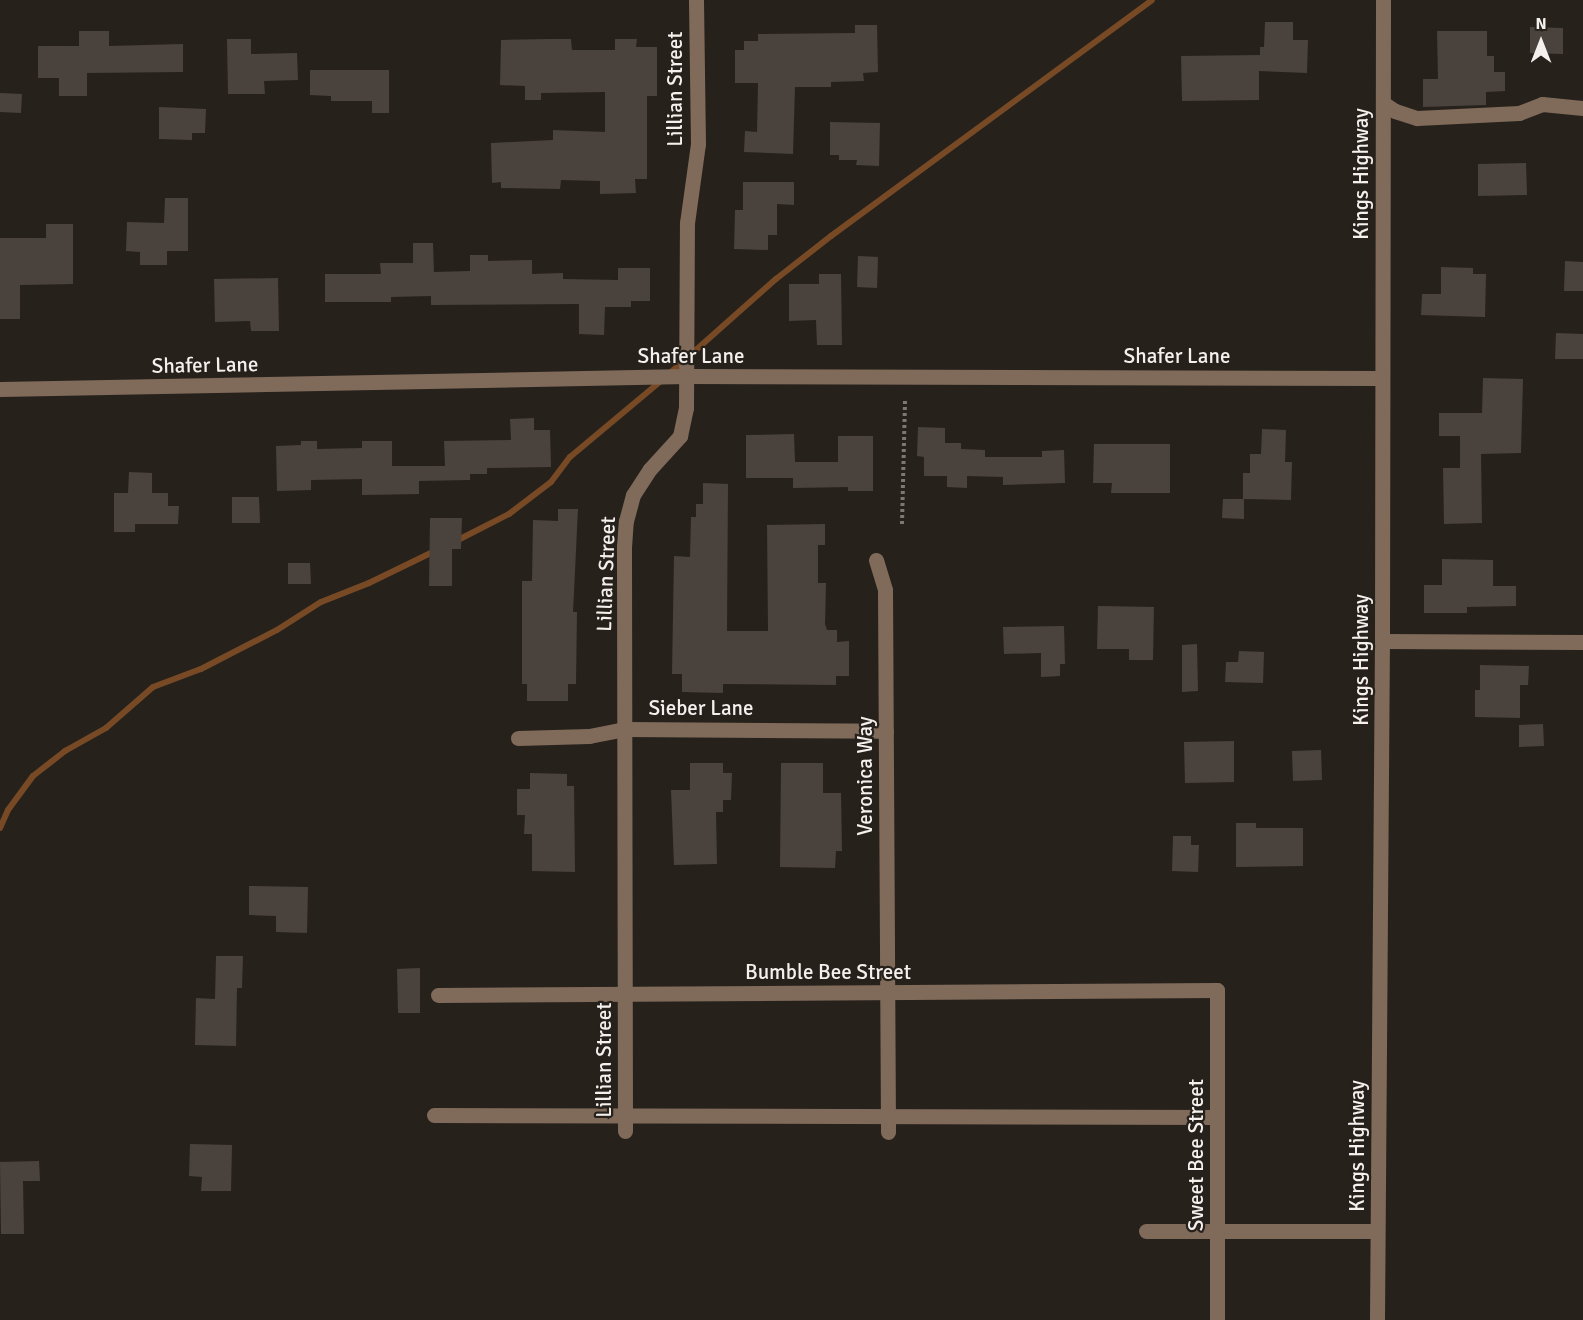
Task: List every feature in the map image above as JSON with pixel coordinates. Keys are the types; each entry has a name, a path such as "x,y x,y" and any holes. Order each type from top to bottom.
{"street":[{"name":"Lillian Street","path":"625,1123 626,521 633,495 650,469 680,436 686,408 687,223 698,144 696,0"},
{"name":"Kings Highway","path":"1377,1320 1382,641 1383,0"},
{"path":"1383,103 1395,111 1417,118 1519,113 1542,104 1583,108"},
{"name":"Shafer Lane","path":"0,389 687,376 1382,378"},
{"name":"Veronica Way","path":"876,560 885,590 888,1124"},
{"path":"1382,641 1583,642"},
{"name":"Sieber Lane","path":"518,738 589,736 625,729 886,730"},
{"name":"Bumble Bee Street","path":"438,995 1217,990"},
{"name":"Sweet Bee Street","path":"1217,990 1217,1320"},
{"path":"434,1115 625,1123 888,1124 1217,1118"},
{"path":"1146,1231 1377,1231"}],"path":[{"path":"902,524 904,399"}],"building":[{"path":"1265,22 1293,22 1293,40 1308,40 1307,73 1259,71 1259,100 1182,101 1181,56 1260,55 1260,47 1264,47"},
{"path":"855,25 877,25 878,72 863,73 864,81 831,82 831,87 795,87 793,154 744,152 745,131 757,132 758,83 735,83 735,50 744,50 744,41 758,41 758,34 855,33"},
{"path":"1530,27 1563,28 1563,54 1530,53"},
{"path":"79,31 109,31 109,46 183,44 183,72 87,73 87,96 59,96 59,78 38,78 38,46 79,46"},
{"path":"1437,31 1487,31 1487,56 1494,56 1494,72 1505,72 1505,91 1486,92 1486,105 1423,107 1423,79 1438,79"},
{"path":"227,39 251,39 251,54 297,53 298,80 264,81 265,94 228,94"},
{"path":"571,39 572,50 615,50 615,39 637,39 636,47 657,47 657,96 647,96 647,179 635,179 636,193 600,194 600,181 561,180 560,189 501,188 501,182 492,183 491,143 553,140 553,130 605,132 605,92 541,93 541,100 525,100 525,86 500,85 501,40"},
{"path":"310,70 389,70 389,113 372,113 372,101 331,101 331,96 310,95"},
{"path":"0,93 22,94 21,113 0,112"},
{"path":"159,107 206,109 205,133 192,133 192,140 159,139"},
{"path":"830,122 880,123 879,166 856,165 857,160 839,160 839,155 830,155"},
{"path":"1526,163 1527,195 1478,196 1478,164"},
{"path":"743,182 794,182 794,205 777,204 777,235 768,235 768,250 734,249 735,210 743,210"},
{"path":"165,198 188,198 188,251 167,251 167,265 140,265 140,252 126,251 127,222 164,223"},
{"path":"46,224 73,224 73,284 20,285 20,319 0,319 0,238 46,238"},
{"path":"413,243 433,243 434,272 470,271 470,255 488,255 488,261 532,260 532,274 563,273 563,279 618,280 618,268 650,268 650,301 631,301 631,307 605,307 604,335 579,334 579,304 431,305 431,296 391,297 391,302 325,302 325,274 381,274 380,263 413,263"},
{"path":"858,256 878,257 877,288 857,287"},
{"path":"1565,261 1583,262 1583,291 1564,291"},
{"path":"1441,267 1473,268 1473,274 1486,274 1485,317 1421,315 1422,294 1441,294"},
{"path":"819,274 841,274 842,345 817,345 816,320 789,321 789,284 819,284"},
{"path":"278,278 279,331 251,331 250,321 215,322 214,279"},
{"path":"1556,333 1583,334 1583,359 1555,359"},
{"path":"1483,378 1523,379 1521,453 1481,454 1482,523 1444,524 1443,468 1460,468 1460,436 1439,436 1439,413 1482,413"},
{"path":"534,418 534,430 550,430 551,467 487,468 487,474 470,474 470,480 419,481 419,494 362,495 362,479 311,480 311,490 277,491 276,446 301,445 301,441 317,441 317,449 362,448 362,441 392,441 392,466 445,466 444,441 511,440 510,419"},
{"path":"918,427 945,428 945,443 961,443 961,449 985,450 985,457 1042,457 1042,451 1064,450 1065,483 1003,485 1003,477 967,476 967,488 947,487 947,476 924,476 924,457 917,456"},
{"path":"1262,429 1286,430 1285,462 1292,462 1291,500 1243,499 1243,473 1250,473 1250,454 1261,454"},
{"path":"794,434 795,462 838,462 838,436 873,436 873,491 848,491 848,487 793,488 793,478 746,478 746,435"},
{"path":"1094,444 1170,444 1170,493 1111,493 1112,483 1093,483"},
{"path":"129,472 152,473 152,493 168,493 168,506 179,506 178,524 135,524 135,532 114,532 114,493 128,493"},
{"path":"703,483 728,484 727,631 768,631 767,525 825,524 825,545 818,545 818,583 826,583 825,624 827,630 837,630 837,642 849,641 849,676 836,676 836,685 723,684 723,693 682,692 682,674 672,674 674,556 690,557 691,517 696,517 696,504 703,504"},
{"path":"232,497 259,497 260,523 232,523"},
{"path":"1223,499 1244,499 1244,519 1222,518"},
{"path":"558,509 578,509 573,612 577,612 576,684 568,684 568,701 527,701 527,684 522,684 522,581 532,581 533,520 558,521"},
{"path":"430,518 462,518 461,549 452,549 452,586 429,586"},
{"path":"1442,559 1493,560 1493,586 1516,586 1516,606 1467,607 1467,613 1424,613 1424,585 1442,585"},
{"path":"288,563 310,563 311,584 288,584"},
{"path":"1098,606 1154,607 1153,660 1129,660 1129,649 1097,649"},
{"path":"1064,626 1065,664 1060,664 1060,676 1041,677 1041,653 1004,654 1003,627"},
{"path":"1197,644 1198,691 1182,692 1182,645"},
{"path":"1239,651 1264,652 1263,683 1225,682 1226,662 1238,662"},
{"path":"1480,665 1529,666 1528,685 1520,685 1520,718 1475,717 1475,690 1480,690"},
{"path":"1543,724 1544,746 1519,747 1519,725"},
{"path":"1234,741 1234,782 1185,783 1184,742"},
{"path":"1321,750 1322,780 1293,781 1292,751"},
{"path":"690,763 723,763 723,773 732,773 731,800 723,800 723,812 716,812 717,864 674,865 671,790 690,790"},
{"path":"781,763 823,763 823,793 841,793 842,851 836,851 835,868 780,867"},
{"path":"530,773 567,774 567,786 574,786 575,872 532,871 532,834 524,834 525,815 517,815 517,789 530,789"},
{"path":"1236,823 1256,823 1256,828 1303,828 1303,866 1236,867"},
{"path":"1173,836 1191,836 1191,845 1199,845 1198,872 1172,871"},
{"path":"249,886 308,887 307,933 276,932 276,916 249,915"},
{"path":"216,956 243,956 242,988 237,988 236,1046 195,1045 196,998 215,999"},
{"path":"420,968 420,1013 398,1013 397,969"},
{"path":"190,1144 232,1145 231,1191 201,1191 202,1177 189,1176"},
{"path":"39,1161 40,1181 23,1181 24,1234 1,1234 0,1162"}],"waterway":[{"path":"670,373 776,279 831,236 1152,0"},
{"path":"454,542 509,514 551,482 570,457 662,380"},
{"path":"0,828 8,810 33,776 65,751 106,728 153,687 201,669 277,630 321,602 369,583 437,550"}]}
